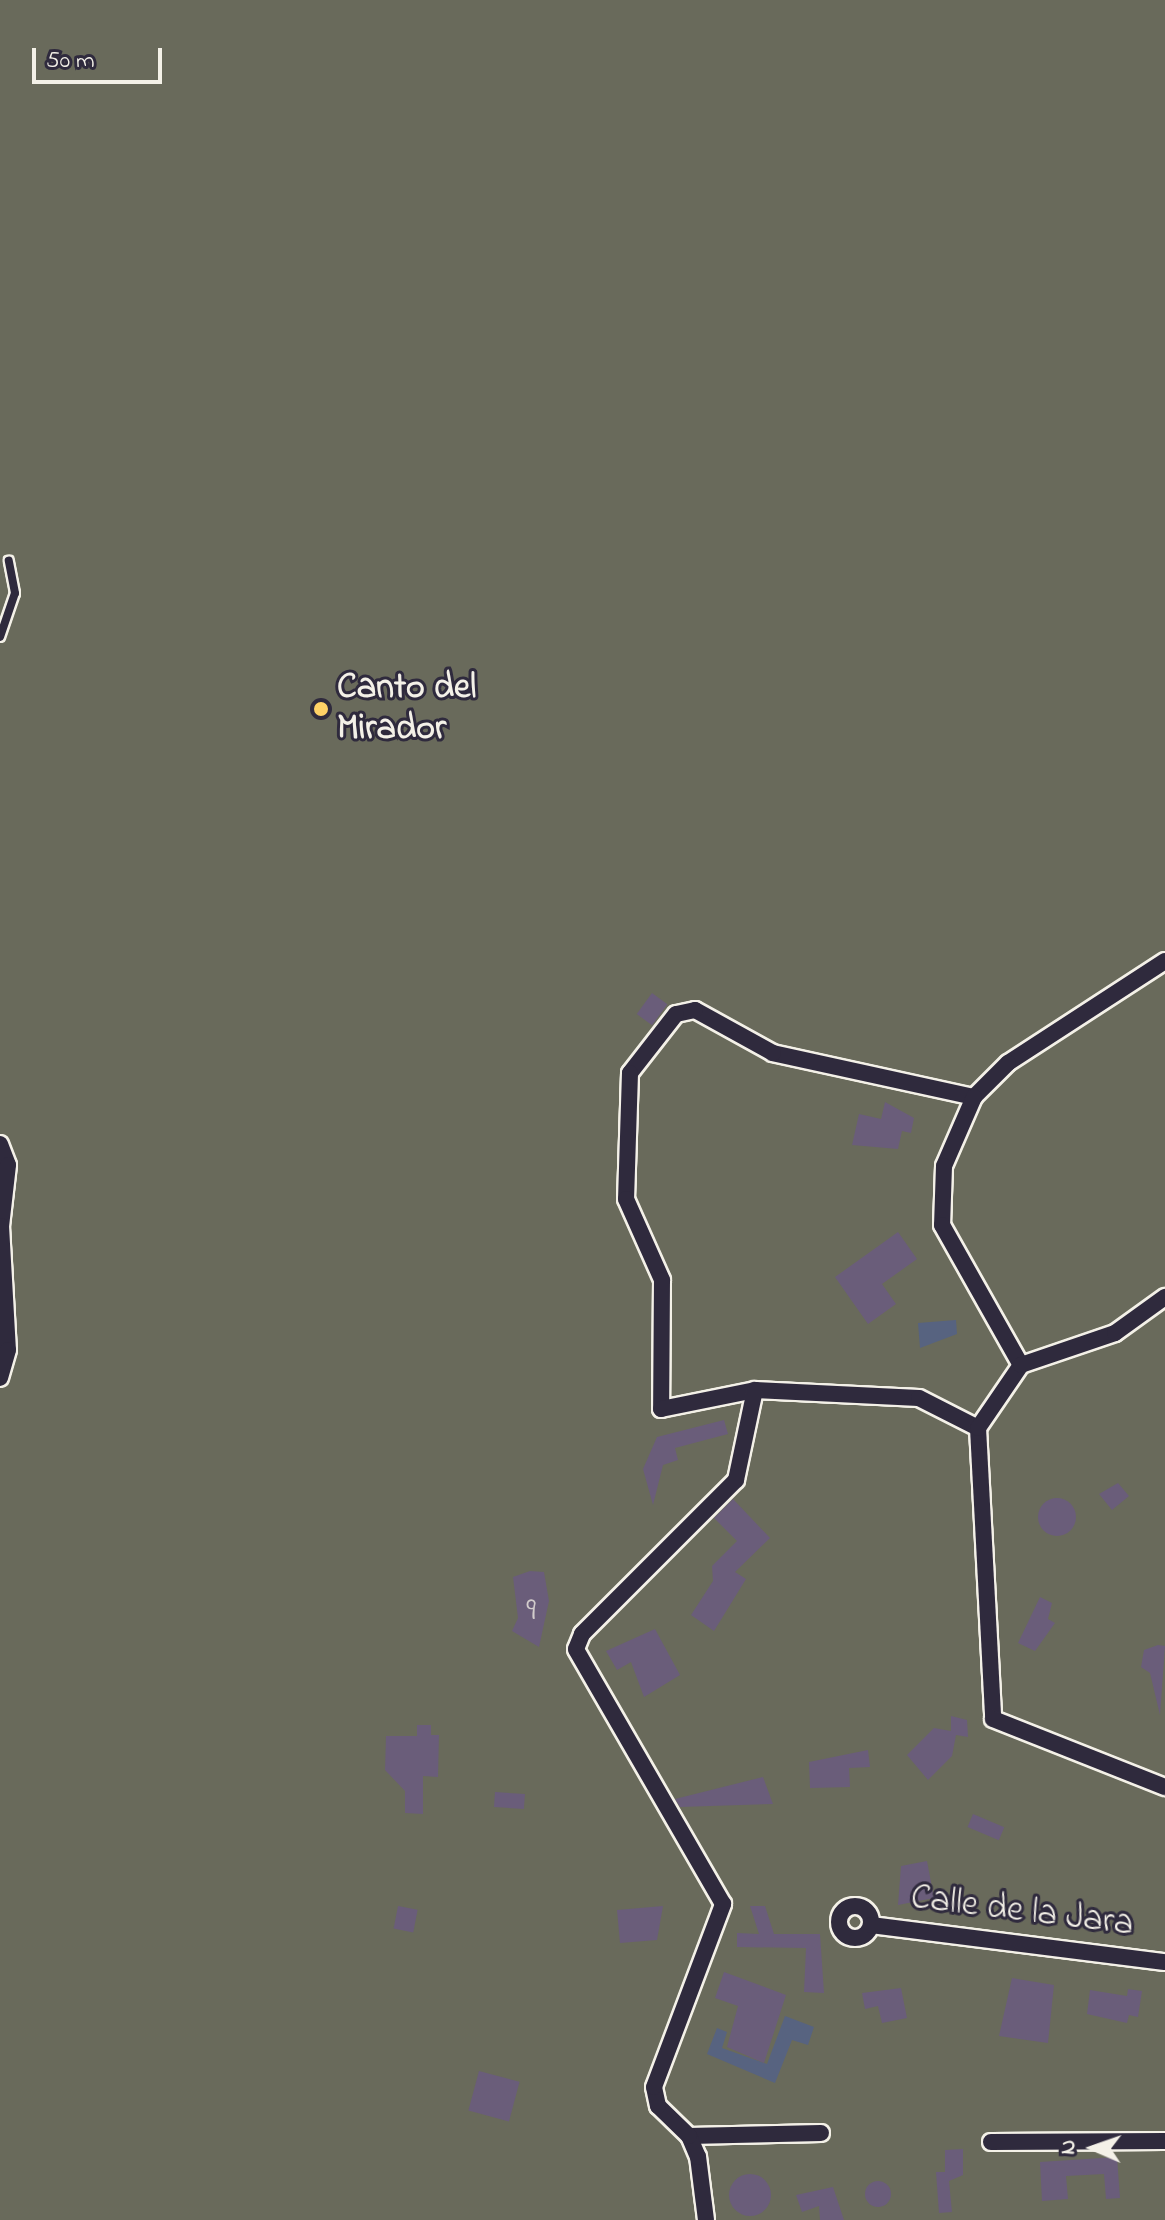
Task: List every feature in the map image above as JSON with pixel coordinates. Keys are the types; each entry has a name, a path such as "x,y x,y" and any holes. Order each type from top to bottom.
{"street":[{"path":"1021,1365 942,1225 944,1166 974,1097 1008,1063 1165,961"},
{"path":"974,1097 773,1053 695,1010 676,1014 630,1073 626,1199 662,1280 661,1409 755,1390 919,1398 978,1428"},
{"path":"0,1144 8,1165 1,1226 8,1350 0,1378"},
{"path":"1165,1297 1115,1333 1021,1365 978,1428 993,1719 1165,1787"},
{"path":"706,2220 689,2136 658,2106 654,2087 723,1904 576,1649 582,1634 736,1480 755,1390"},
{"name":"Calle de la Jara","path":"871,1925 1165,1962"},
{"path":"689,2136 821,2133"},
{"path":"991,2142 1165,2141"}],"lane":[{"path":"0,637 13,615 9,561"}],"green space":[{"path":"0,0 1165,0 1165,2220 0,2220"}],"water":[{"path":"956,1320 957,1334 920,1348 918,1323"},
{"path":"785,2016 814,2027 808,2045 792,2040 775,2083 707,2054 717,2028 727,2032 722,2048 767,2064"}],"building":[{"path":"652,993 667,1004 652,1025 637,1014"},
{"path":"885,1102 914,1118 911,1133 902,1131 898,1149 852,1145 859,1114 881,1119"},
{"path":"898,1232 917,1259 882,1284 896,1304 868,1324 835,1277"},
{"path":"724,1420 728,1434 675,1448 678,1460 663,1465 653,1505 643,1469 657,1437"},
{"path":"1118,1483 1129,1496 1112,1510 1099,1494"},
{"path":"1057,1498 1071,1503 1076,1517 1071,1531 1057,1536 1043,1531 1038,1517 1043,1503"},
{"path":"733,1499 770,1538 735,1572 746,1579 714,1631 691,1615 713,1581 712,1566 737,1541 714,1518"},
{"path":"530,1571 544,1572 549,1601 539,1647 512,1631 518,1618 513,1577"},
{"path":"1040,1597 1052,1603 1048,1619 1055,1623 1035,1651 1018,1643"},
{"path":"655,1629 680,1675 644,1697 631,1662 617,1670 606,1651"},
{"path":"1165,1646 1160,1715 1150,1673 1141,1667 1144,1650"},
{"path":"951,1716 967,1720 968,1737 956,1735 952,1756 928,1780 907,1755 934,1728 951,1731"},
{"path":"417,1725 431,1725 431,1735 439,1735 438,1777 423,1776 423,1814 405,1813 405,1791 385,1770 386,1736 417,1736"},
{"path":"868,1750 870,1767 849,1768 850,1787 810,1788 809,1762"},
{"path":"763,1777 773,1804 680,1807 675,1799"},
{"path":"495,1792 525,1794 524,1809 494,1807"},
{"path":"973,1814 1004,1827 999,1840 968,1827"},
{"path":"927,1861 934,1898 898,1905 901,1866"},
{"path":"398,1906 418,1910 413,1932 394,1929"},
{"path":"663,1906 657,1940 620,1943 617,1910"},
{"path":"750,1906 765,1906 774,1934 820,1934 824,1993 804,1992 806,1948 737,1947 737,1933 759,1934"},
{"path":"724,1972 786,1995 764,2063 727,2047 738,2006 715,1998"},
{"path":"1012,1978 1054,1985 1048,2043 999,2036"},
{"path":"901,1988 907,2018 882,2023 878,2006 865,2009 862,1993"},
{"path":"1128,1989 1142,1991 1138,2017 1129,2015 1127,2023 1087,2014 1090,1990 1127,1996"},
{"path":"479,2071 520,2082 509,2121 468,2111"},
{"path":"963,2149 963,2175 949,2181 952,2212 939,2213 936,2172 945,2172 945,2150"},
{"path":"1117,2157 1120,2198 1106,2199 1104,2174 1066,2176 1068,2199 1042,2201 1040,2162"},
{"path":"750,2174 765,2180 771,2195 765,2210 750,2216 735,2210 729,2195 735,2180"},
{"path":"878,2181 887,2185 891,2194 887,2203 878,2207 869,2203 865,2194 869,2185"},
{"path":"833,2187 844,2220 820,2220 819,2206 802,2212 796,2195"}],"place":[{"name":"Canto del Mirador","path":"321,709"}]}
